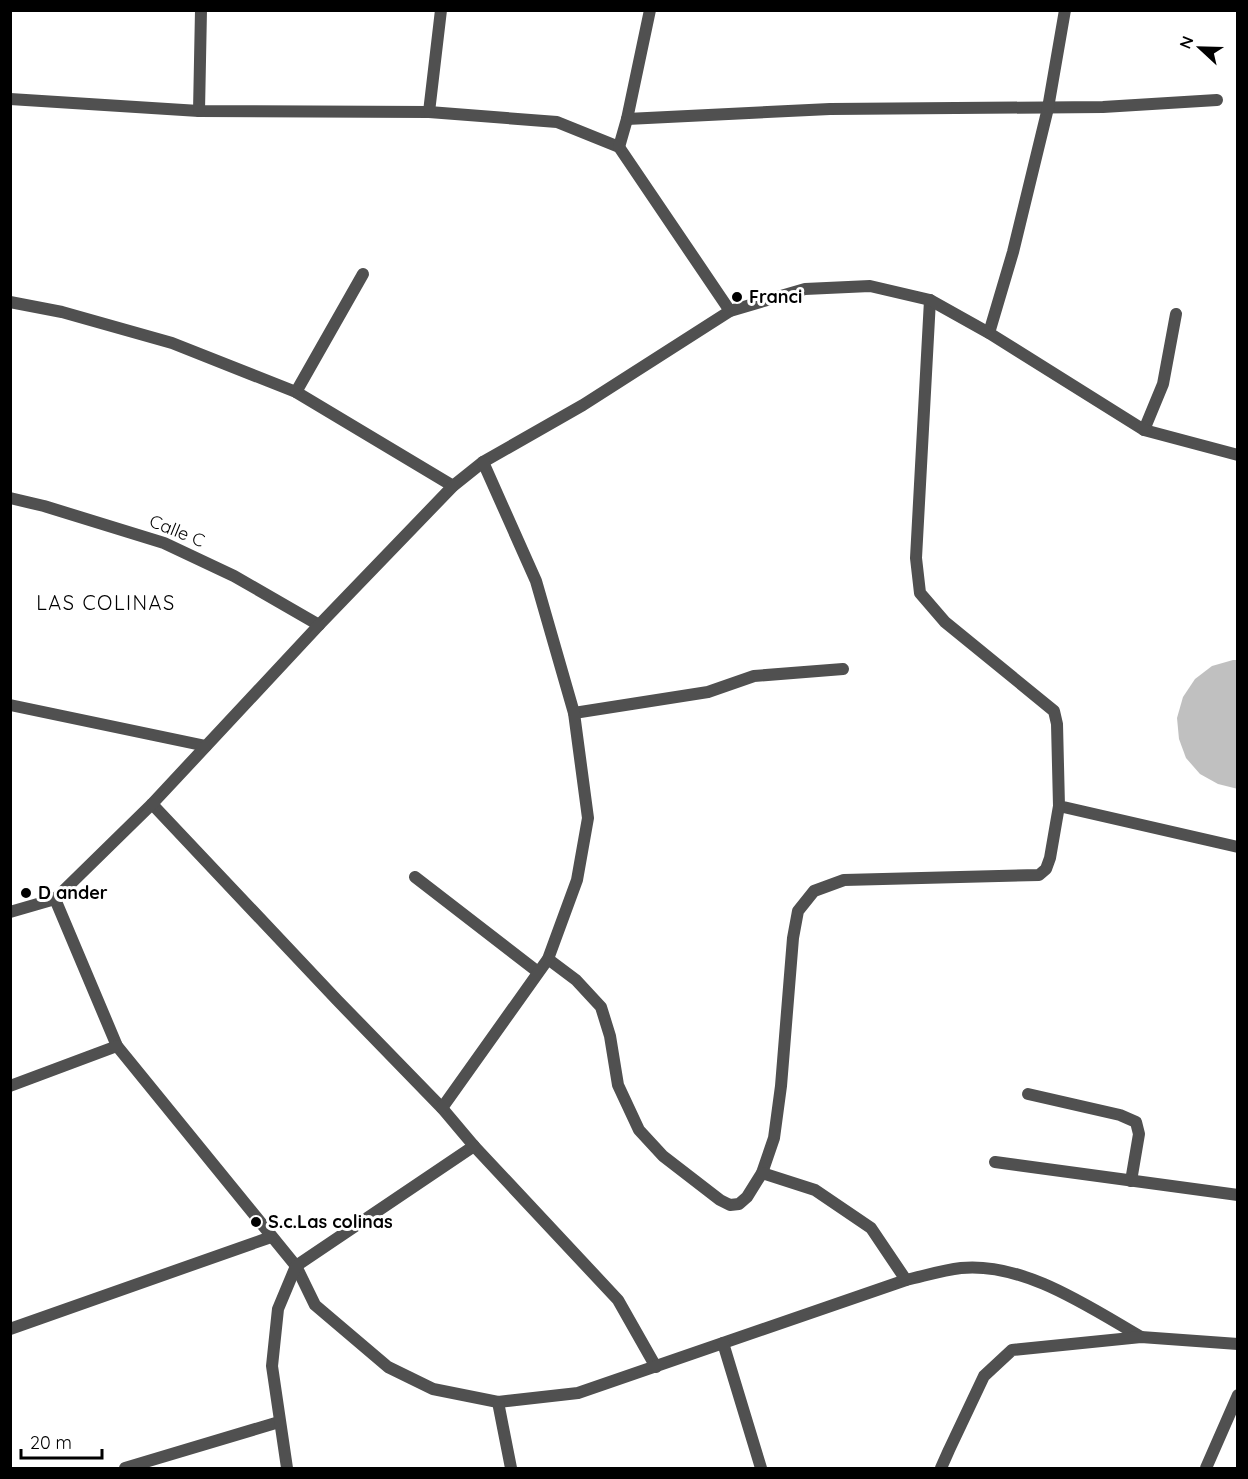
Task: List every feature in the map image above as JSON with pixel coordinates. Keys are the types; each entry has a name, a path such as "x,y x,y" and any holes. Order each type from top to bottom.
{"street":[{"path":"199,111 201,10"},
{"path":"429,112 441,10"},
{"path":"620,147 650,10"},
{"path":"989,333 1013,252 1048,108 1065,10"},
{"path":"10,99 199,111 429,112 557,122 620,147 730,310"},
{"path":"627,119 830,108 1103,107 1217,100"},
{"path":"296,392 363,274"},
{"path":"10,912 55,899 152,804 453,486 483,462 583,405 730,310 816,288 870,286 930,300 989,333 1144,430 1238,455"},
{"path":"548,959 576,980 601,1007 610,1035 618,1085 639,1130 663,1156 730,1206 739,1204 747,1197 762,1173 774,1138 781,1086 793,938 798,911 814,891 844,880 1039,875 1046,869 1059,806 1057,724 1054,711 945,622 920,593 916,558 930,300"},
{"path":"10,302 62,312 172,343 296,392 453,486"},
{"path":"1144,430 1162,384 1176,314"},
{"path":"442,1108 548,959 577,880 588,818 574,713 536,581 483,462"},
{"name":"Calle C","path":"10,498 54,508 164,543 234,576 319,625"},
{"path":"574,713 708,693 754,676 843,669"},
{"path":"10,705 206,746"},
{"path":"152,804 442,1108 474,1146 618,1300 656,1367"},
{"path":"1059,806 1238,847"},
{"path":"415,877 538,972"},
{"path":"55,899 117,1046 296,1266 315,1305 388,1367 433,1389 498,1402 578,1393 906,1280 962,1268 1002,1269 1053,1287 1141,1337"},
{"path":"10,1086 117,1046"},
{"path":"1028,1094 1120,1115 1136,1122 1139,1134 1131,1181"},
{"path":"287,1468 272,1366 278,1309 296,1266 474,1146"},
{"path":"995,1162 1238,1195"},
{"path":"762,1173 815,1190 871,1228 906,1280"},
{"path":"10,1329 271,1237"},
{"path":"941,1468 984,1376 1012,1350 1141,1337 1238,1344"},
{"path":"723,1343 761,1468"},
{"path":"1206,1468 1238,1395"},
{"path":"498,1402 511,1468"},
{"path":"125,1468 279,1422"}],"building":[{"path":"1238,660 1238,789 1218,784 1200,774 1186,758 1179,739 1177,718 1183,697 1195,679 1212,666"}],"place":[{"name":"Franci","path":"737,297"},
{"name":"D ander","path":"26,893"},
{"name":"S.c.Las colinas","path":"256,1222"}],"district":[{"name":"LAS COLINAS","path":"106,603"}]}
